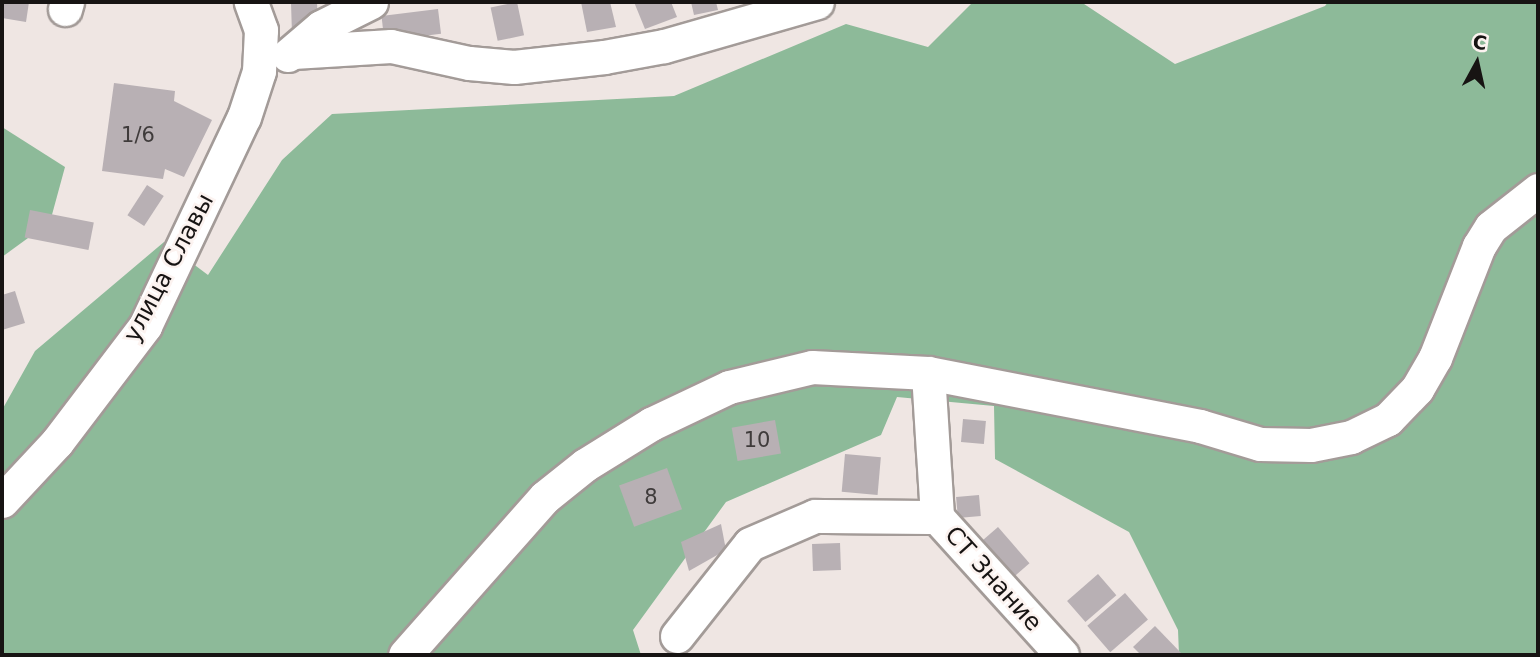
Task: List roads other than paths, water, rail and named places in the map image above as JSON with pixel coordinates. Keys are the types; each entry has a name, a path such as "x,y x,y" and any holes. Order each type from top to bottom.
{"street":[{"name":"улица Славы","path":"2,501 57,442 145,326 244,117 259,71 261,30 251,2"},
{"path":"259,71 293,52 321,26 370,2"},
{"path":"293,52 391,46 470,63 514,67 604,57 664,46 817,2"},
{"path":"405,655 545,497 585,465 651,424 729,387 812,367 928,373 1200,426 1259,444 1311,446 1351,437 1388,419 1417,389 1435,358 1479,246 1491,227 1538,190"},
{"name":"СТ Знание","path":"928,373 937,517 1062,655"},
{"path":"677,636 750,544 816,516 937,517"}]}
